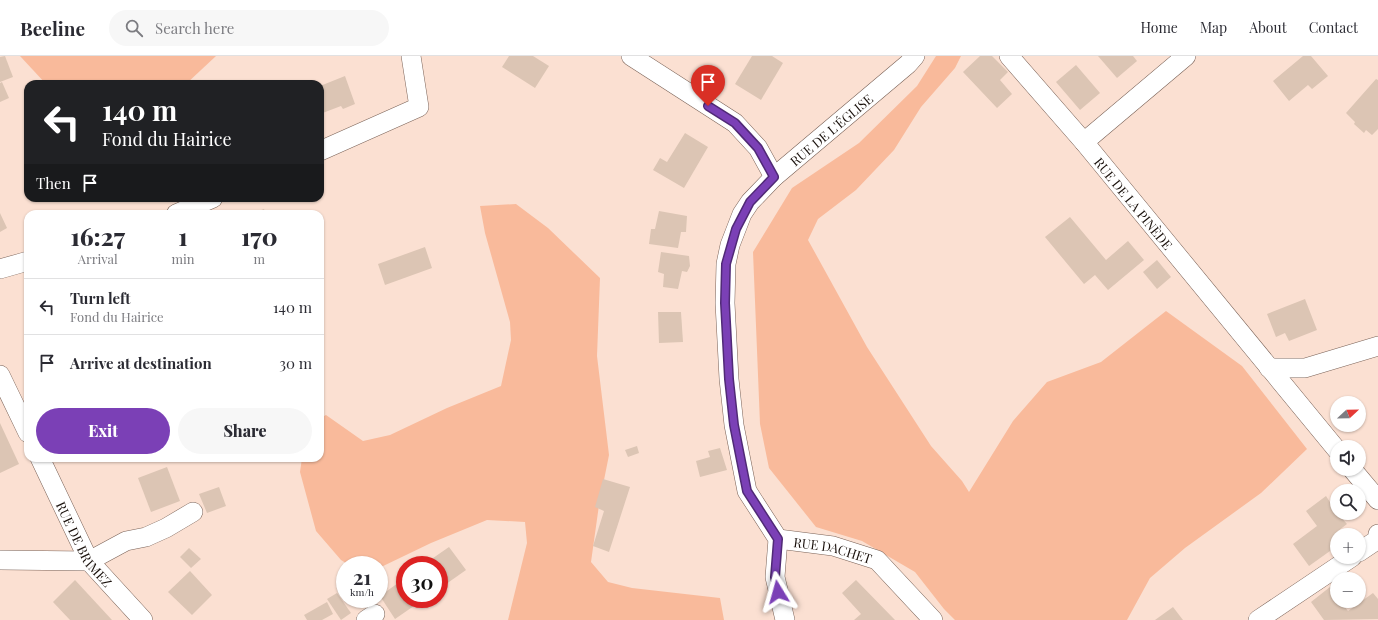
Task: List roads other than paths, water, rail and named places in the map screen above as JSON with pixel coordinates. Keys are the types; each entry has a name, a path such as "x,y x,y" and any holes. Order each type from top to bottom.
{"street":[{"path":"324,149 420,107 411,56"},
{"path":"631,56 735,123 758,148 774,177"},
{"name":"RUE DE L'ÉGLISE","path":"778,539 747,491 733,417 729,379 725,303 726,264 736,229 750,202 774,177 908,64 915,56"},
{"name":"RUE DE LA PINÈDE","path":"1009,56 1084,142 1330,442"},
{"path":"1084,142 1186,56"},
{"path":"185,210 204,202"},
{"path":"0,269 24,262"},
{"path":"1269,368 1305,368 1378,346"},
{"path":"0,375 24,426"},
{"name":"RUE DE BRIMEZ","path":"42,462 89,561 143,620"},
{"path":"1358,476 1378,500"},
{"path":"0,560 89,561 126,541 146,537 166,528 194,512"},
{"path":"1366,547 1377,540 1378,534"},
{"path":"778,539 775,577 785,620"},
{"name":"RUE DACHET","path":"778,539 832,546 877,560 933,620"},
{"path":"1258,620 1342,564"}]}
